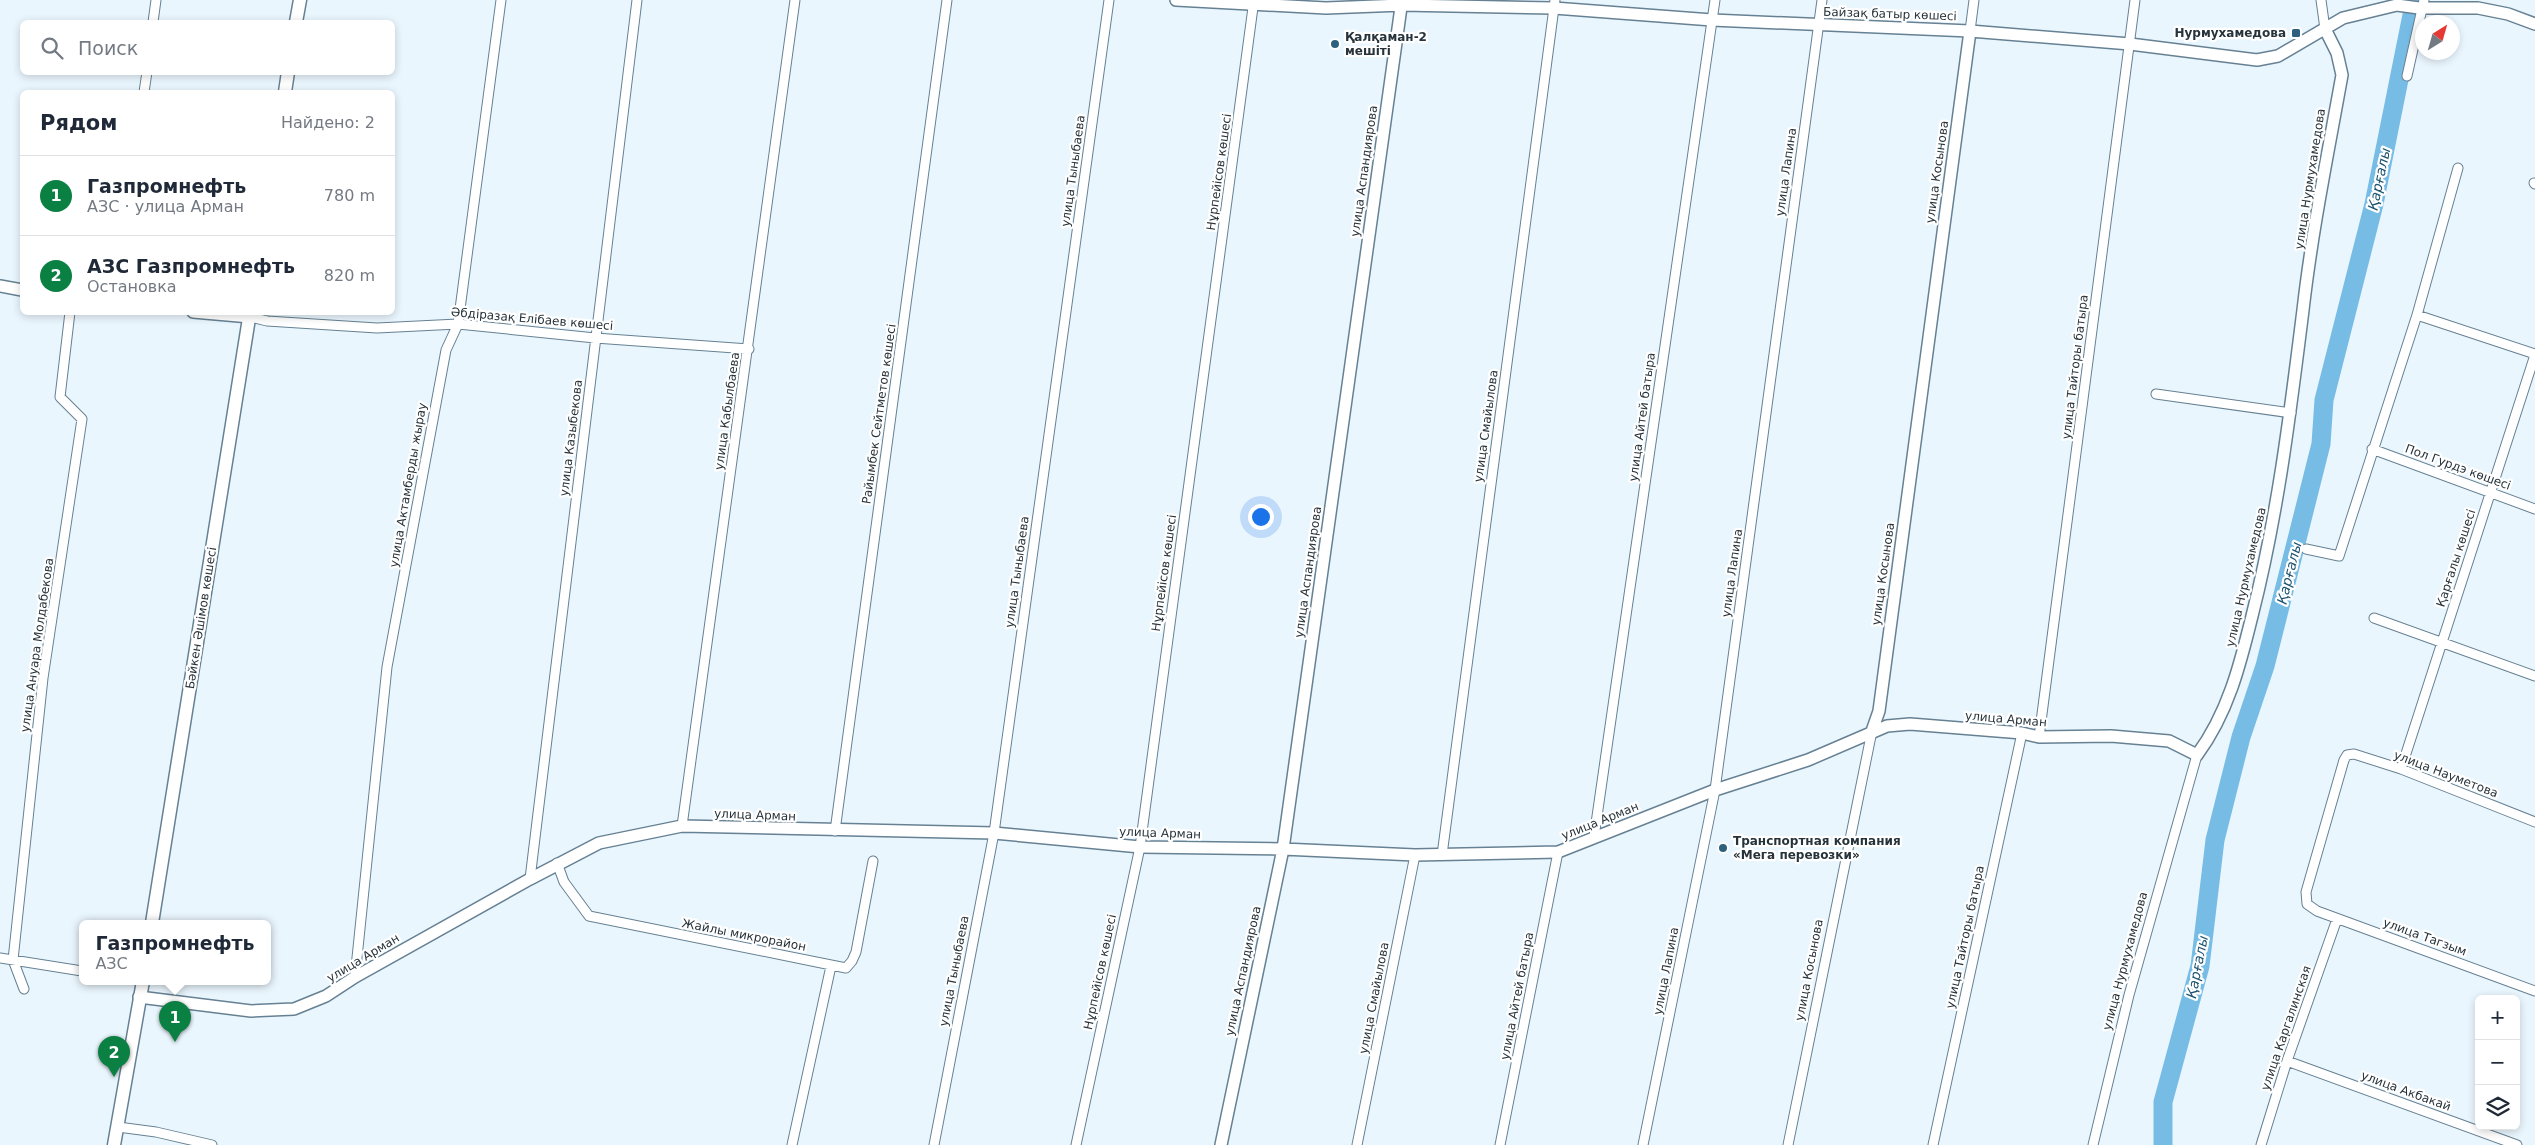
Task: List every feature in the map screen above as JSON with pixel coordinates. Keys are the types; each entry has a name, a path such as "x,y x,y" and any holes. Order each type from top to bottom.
{"main road":[{"path":"296,20 300,0"},
{"path":"285,90 288,75"},
{"name":"Бәйкен Әшімов көшесі","path":"152,920 250,315"},
{"path":"114,1139 141,985"}],"street":[{"path":"153,20 156,0"},
{"name":"улица Актамберды жырау","path":"355,977 387,667 446,350 458,324 501,0"},
{"name":"улица Казыбекова","path":"530,879 637,0"},
{"name":"улица Кабылбаева","path":"682,826 749,349 795,0"},
{"name":"Райымбек Сейтметов көшесі","path":"835,831 947,0"},
{"name":"улица Тыныбаева","path":"934,1145 994,833 1109,0"},
{"name":"Байзақ батыр көшесі","path":"1176,0 1254,2 1326,8 1402,2 1555,4 1712,20 1970,31 2130,44 2256,60 2278,56 2344,18 2397,5 2422,5"},
{"name":"улица Айтей батыра","path":"1594,837 1715,0"},
{"name":"улица Лапина","path":"1643,1145 1715,790 1822,0"},
{"name":"улица Косынова","path":"1788,1145 1872,731 1879,711 1974,0"},
{"name":"улица Тайторы батыра","path":"2039,737 2135,0"},
{"name":"улица Нурмухамедова","path":"2093,1145 2129,995 2197,755 2213,733 2237,678 2275,514 2291,413 2303,309 2342,75 2337,53 2325,28 2321,0"},
{"name":"Нұрпейісов көшесі","path":"1076,1145 1140,847 1254,2"},
{"name":"улица Аспандиярова","path":"1221,1145 1283,849 1402,2"},
{"name":"улица Смайылова","path":"1442,854 1555,4"},
{"path":"2407,76 2422,5 2478,8 2508,14 2535,24"},
{"path":"144,90 146,75"},
{"path":"2306,549 2338,556 2417,315 2458,168"},
{"path":"0,286 20,290"},
{"name":"улица Ануара Молдабекова","path":"24,989 13,960 43,678 82,419 60,397 70,315"},
{"name":"Әбдіразақ Елібаев көшесі","path":"250,315 267,321 378,328 458,324 595,338 749,349"},
{"path":"2417,315 2535,354"},
{"name":"Қарғалы көшесі","path":"2401,769 2535,354"},
{"path":"2156,394 2291,413"},
{"name":"Пол Гурдэ көшесі","path":"2372,449 2491,491 2535,509"},
{"path":"2374,618 2535,676"},
{"name":"улица Арман","path":"139,997 251,1011 294,1008 326,996 355,977 557,864 599,843 682,826 835,831 994,833 1140,847 1283,849 1415,855 1558,852 1715,790 1808,760 1887,726 1910,724 2039,737 2112,736 2169,742 2197,755"},
{"name":"улица Тайторы батыра","path":"1933,1145 2022,734"},
{"name":"улица Науметова","path":"2307,904 2306,892 2347,755 2354,754 2401,769 2535,822"},
{"name":"улица Айтей батыра","path":"1500,1145 1558,852"},
{"name":"улица Смайылова","path":"1357,1145 1415,855"},
{"name":"Жайлы микрорайон","path":"557,864 564,882 589,916 846,968 852,961 873,861"},
{"name":"улица Тагзым","path":"2307,904 2317,911 2337,919 2535,991"},
{"name":"улица Каргалинская","path":"2261,1145 2287,1061 2337,919"},
{"path":"0,958 79,971"},
{"path":"792,1145 831,966"},
{"name":"улица Акбакай","path":"2287,1061 2517,1145"},
{"path":"114,1139 156,1132 212,1145"}],"waterway":[{"name":"Қарғалы","path":"2163,1145 2163,1102 2200,966 2215,840 2241,737 2265,666 2321,444 2324,400 2374,204 2415,0"}],"place":[{"name":"Нурмухамедова","path":"2296,33"},
{"name":"Қалқаман-2 мешіті","path":"1335,44"},
{"name":"Транспортная компания «Мега перевозки»","path":"1723,848"},
{"name":"Газпромнефть","path":"175,1042"},
{"name":"АЗС Газпромнефть","path":"114,1077"}]}
